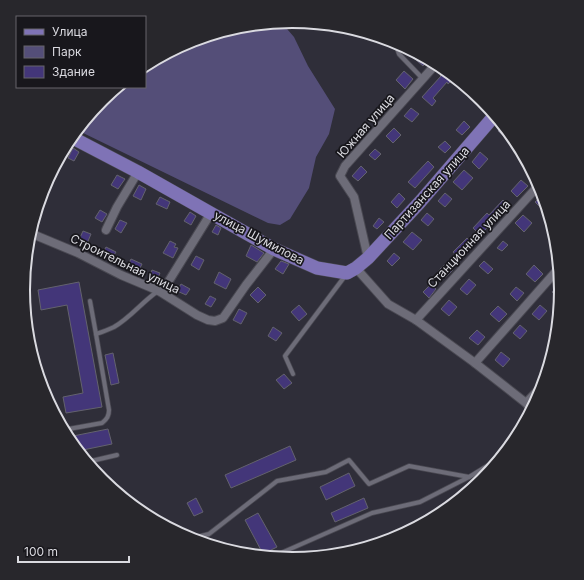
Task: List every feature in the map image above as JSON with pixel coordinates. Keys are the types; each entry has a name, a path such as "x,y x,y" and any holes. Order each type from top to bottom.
{"main road":[{"name":"Партизанская улица","path":"352,271 368,258 420,202 491,120"},
{"name":"улица Шумилова","path":"77,140 138,172 274,249 317,268 352,271"}],"street":[{"name":"Южная улица","path":"368,258 354,198 340,176 346,166 432,68"},
{"path":"106,230 117,206 138,172"},
{"name":"Станционная улица","path":"416,320 534,190"},
{"path":"159,291 167,284 211,213"},
{"name":"Строительная улица","path":"36,235 78,253 121,275 159,291 197,315 208,320 215,321 223,318 274,249"},
{"path":"352,271 388,304 416,320 475,363 526,403 530,398"},
{"path":"475,363 553,275"}],"lane":[{"path":"398,51 399,54 423,79"},
{"path":"293,374 285,356 352,271"},
{"path":"96,334 115,327 149,297 159,291"},
{"path":"70,429 102,423 109,415 90,301"},
{"path":"93,460 117,455"},
{"path":"202,536 209,534 277,481 326,472 350,460 368,484 409,466 468,477"},
{"path":"284,552 372,513 420,502 485,467"}],"green space":[{"path":"286,28 294,37 308,66 335,109 329,134 316,157 309,188 290,219 280,225 268,223 83,133 95,117 119,93 125,88 146,88 146,72 176,55 224,37 258,30"}],"building":[{"path":"416,59 424,64 423,66"},
{"path":"404,71 413,79 405,89 396,80"},
{"path":"440,75 450,82 448,84 447,82 433,98 436,101 432,106 422,97 441,76"},
{"path":"411,108 419,114 412,122 404,116"},
{"path":"464,121 470,127 462,135 456,130"},
{"path":"394,128 401,135 393,143 386,136"},
{"path":"445,141 451,147 445,153 438,147"},
{"path":"73,148 79,152 74,161 68,158"},
{"path":"375,149 381,154 375,160 369,155"},
{"path":"480,152 488,159 479,169 472,162"},
{"path":"428,161 434,167 415,188 408,182"},
{"path":"361,166 367,172 358,181 352,176"},
{"path":"464,170 473,178 462,190 453,182"},
{"path":"117,175 125,179 118,189 111,185"},
{"path":"521,180 528,186 517,197 511,191"},
{"path":"139,185 146,189 141,200 133,196"},
{"path":"399,193 405,199 397,208 391,202"},
{"path":"445,193 452,199 445,207 438,201"},
{"path":"160,197 170,202 167,209 156,204"},
{"path":"538,199 540,207 535,202"},
{"path":"503,200 509,206 480,235 473,228 487,213 489,215"},
{"path":"100,210 107,214 102,222 95,218"},
{"path":"190,212 196,216 191,225 184,221"},
{"path":"427,213 434,219 428,226 421,220"},
{"path":"523,215 532,223 524,232 515,223"},
{"path":"379,218 384,222 377,229 373,226"},
{"path":"120,220 127,223 121,233 115,229"},
{"path":"216,225 221,228 218,235 212,232"},
{"path":"83,231 91,234 86,246 78,242"},
{"path":"412,232 422,240 413,250 403,242"},
{"path":"467,238 473,244 459,259 453,252"},
{"path":"170,241 176,244 174,247 178,248 173,258 163,253"},
{"path":"503,241 508,245 502,251 497,248"},
{"path":"251,245 264,253 257,262 246,256"},
{"path":"106,247 116,252 111,260 102,255"},
{"path":"394,253 400,258 392,266 387,261"},
{"path":"196,256 204,260 199,270 191,265"},
{"path":"131,259 142,264 138,272 127,267"},
{"path":"281,261 289,264 283,274 275,269"},
{"path":"484,261 493,269 488,274 479,266"},
{"path":"446,263 453,270 445,278 438,271"},
{"path":"534,265 543,274 535,282 526,274"},
{"path":"152,270 160,273 157,280 149,277"},
{"path":"219,272 231,279 226,289 214,283"},
{"path":"469,279 476,285 467,295 460,289"},
{"path":"79,282 102,407 66,413 63,397 83,393 67,305 41,310 38,290"},
{"path":"181,284 190,289 186,295 177,291"},
{"path":"431,284 436,289 429,298 423,292"},
{"path":"258,287 266,295 258,303 250,295"},
{"path":"516,287 524,293 517,301 510,294"},
{"path":"210,296 216,299 211,307 205,304"},
{"path":"449,300 457,307 449,316 441,309"},
{"path":"299,305 307,314 299,321 291,312"},
{"path":"540,305 547,311 539,320 532,314"},
{"path":"498,306 507,314 499,322 490,314"},
{"path":"239,309 247,313 241,324 233,320"},
{"path":"520,325 527,331 520,339 513,333"},
{"path":"273,327 282,333 276,341 268,336"},
{"path":"477,330 485,337 478,345 469,338"},
{"path":"501,352 510,359 503,367 495,360"},
{"path":"113,353 119,383 111,385 105,355"},
{"path":"284,374 292,383 284,389 276,380"},
{"path":"108,429 112,444 85,450 74,436"},
{"path":"290,446 296,460 231,488 225,475"},
{"path":"349,473 355,486 326,500 320,487"},
{"path":"196,498 203,512 194,516 187,503"},
{"path":"364,498 368,508 335,522 331,513"},
{"path":"258,513 277,547 270,551 261,550 245,520"}]}
